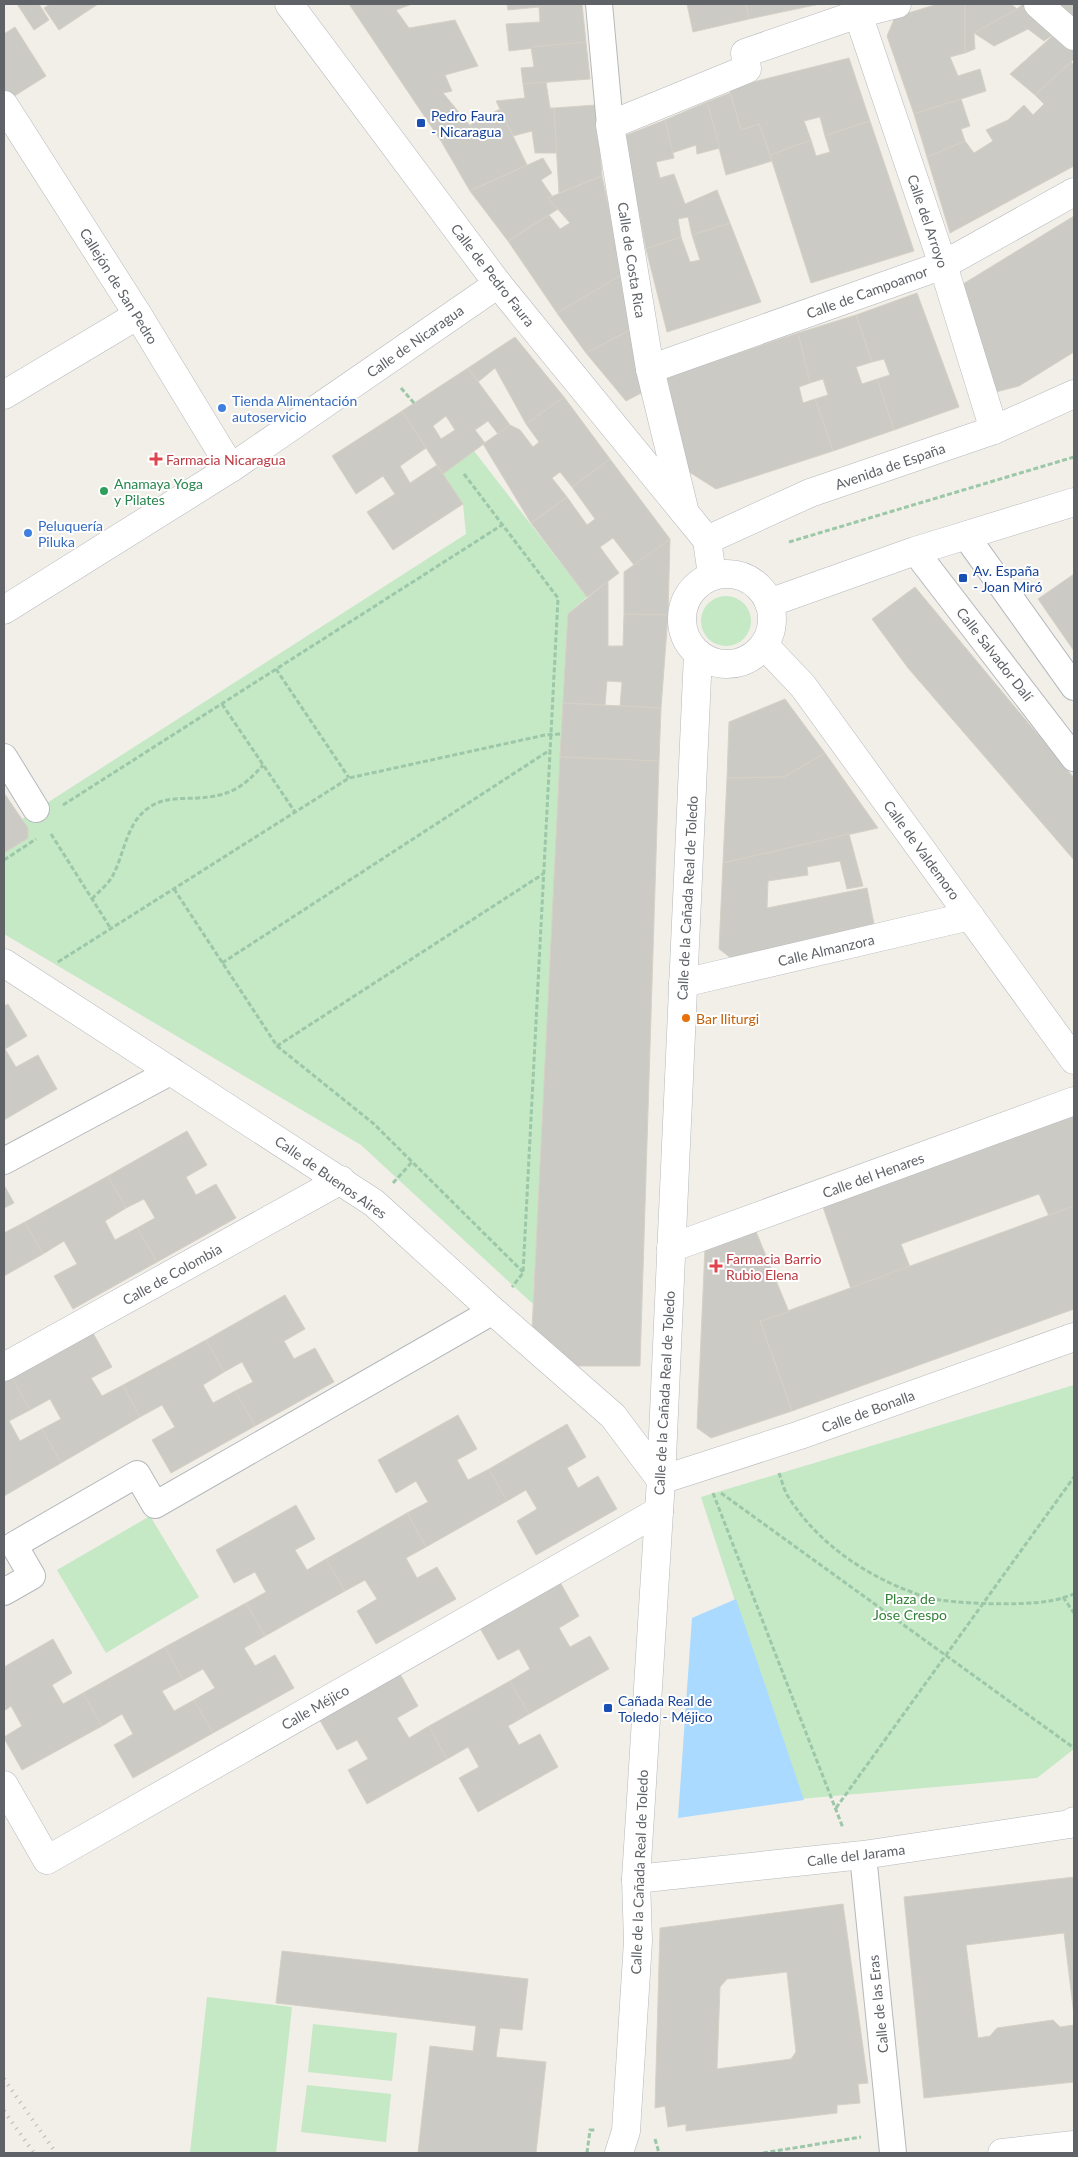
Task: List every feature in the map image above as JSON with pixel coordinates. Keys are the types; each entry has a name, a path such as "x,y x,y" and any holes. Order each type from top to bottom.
{"street":[{"name":"Calle de Pedro Faura","path":"289,4 498,284 706,540"},
{"name":"Calle de Costa Rica","path":"599,4 610,125 650,369 685,513"},
{"path":"610,125 747,69 745,53 858,14 897,4"},
{"path":"1038,4 1074,36"},
{"name":"Calle del Arroyo","path":"858,14 943,265 994,430"},
{"name":"Callejón de San Pedro","path":"4,105 138,315 231,468"},
{"name":"Calle de Campoamor","path":"650,369 943,265 1074,192"},
{"name":"Calle de Nicaragua","path":"4,610 231,468 498,284"},
{"path":"4,395 138,315"},
{"name":"Avenida de España","path":"706,540 810,492 994,430 1074,394"},
{"path":"769,603 915,552 1074,502"},
{"path":"966,536 1074,687"},
{"path":"706,540 712,575"},
{"name":"Calle Salvador Dalí","path":"915,552 1074,758"},
{"path":"728,573 748,578 760,588 769,603 772,612 771,628 764,645 752,656 738,663 712,662 698,654 684,636 681,621 684,603 692,590 712,575 728,573"},
{"name":"Calle de Valdemoro","path":"764,645 803,686 1074,1060"},
{"name":"Calle de la Cañada Real de Toledo","path":"626,2146 638,1941 636,1879 661,1480 698,654"},
{"path":"4,757 48,816"},
{"name":"Calle Almanzora","path":"683,983 970,916"},
{"name":"Calle de Buenos Aires","path":"4,963 374,1203 613,1416 661,1480"},
{"path":"4,1161 172,1071"},
{"name":"Calle del Henares","path":"671,1248 1074,1101"},
{"name":"Calle de Colombia","path":"4,1367 341,1180"},
{"path":"4,1592 32,1576 14,1545 22,1540 137,1474 155,1505 493,1311"},
{"name":"Calle de Bonalla","path":"661,1480 768,1445 1074,1337"},
{"name":"Calle Méjico","path":"4,1786 46,1860 659,1512"},
{"name":"Calle del Jarama","path":"636,1879 859,1856 1070,1824 1074,1821"},
{"name":"Calle de las Eras","path":"859,1856 892,2143"},
{"path":"1002,2153 1074,2145"}],"path":[{"path":"789,542 1074,457"},
{"path":"464,474 558,598 523,1272 493,1311"},
{"path":"111,928 92,899 48,816 502,525"},
{"path":"276,669 349,778"},
{"path":"222,704 295,812"},
{"path":"30,979 349,778 562,734"},
{"path":"222,963 550,750"},
{"path":"92,899 114,875 132,826 150,806 172,798 225,795 248,782 263,765"},
{"path":"4,860 42,835"},
{"path":"277,1046 544,873"},
{"path":"174,889 277,1046 374,1124 523,1272"},
{"path":"768,1445 788,1496 811,1526 833,1548 858,1566 882,1579 927,1598 984,1602 1048,1602 1074,1594"},
{"path":"836,1808 1074,1477"},
{"path":"859,1856 836,1808 710,1485 1074,1748"},
{"path":"1063,1597 1074,1613"},
{"path":"763,2153 892,2143"}],"green space":[{"path":"474,451 587,597 568,614 533,1304 361,1145 4,934 4,853 27,838 28,828 22,819 466,534 463,504 443,474"},
{"path":"721,596 731,596 744,603 751,616 751,626 744,639 731,646 721,646 712,642 705,635 701,626 701,616 705,607 712,600"},
{"name":"Plaza de Jose Crespo","path":"1074,1385 1074,1749 1037,1778 800,1799 701,1497"},
{"path":"150,1516 199,1597 106,1653 57,1570"},
{"path":"207,1997 292,2007 276,2153 190,2153"},
{"path":"313,2024 397,2033 392,2081 308,2072"},
{"path":"307,2085 391,2094 386,2142 301,2132"}],"water":[{"path":"736,1599 804,1800 678,1818 692,1618"}],"building":[{"path":"17,4 39,4 49,20 34,30"},
{"path":"50,4 98,4 59,30 44,8"},
{"path":"349,4 412,4 396,10 409,28 455,20 478,66 445,75 452,91 443,93 472,128 441,141"},
{"path":"507,4 582,4 586,42 509,51 506,24 540,22 539,7 508,10"},
{"path":"687,4 746,4 749,19 693,32"},
{"path":"746,4 820,4 749,19"},
{"path":"938,4 965,4 965,53 950,57 958,76 980,69 986,91 914,114 887,36 895,17"},
{"path":"965,4 1011,4 1017,9 974,33 975,49 965,53"},
{"path":"1023,4 1057,32 1044,41 1028,29 994,46 974,33 1017,9"},
{"path":"1055,4 1074,4 1074,20"},
{"path":"15,27 46,76 8,100 4,94 4,34"},
{"path":"1057,32 1074,47 1074,59 1035,95 1010,74"},
{"path":"586,42 590,79 523,84 521,68 534,67 531,47"},
{"path":"849,58 870,121 825,136 820,117 804,121 811,140 770,155 759,124 741,130 729,88"},
{"path":"1071,62 1074,65 1074,166 950,233 927,157 965,141 974,153 993,141 986,130 1008,120 1024,105 1033,115 1044,104 1035,95"},
{"path":"546,82 550,108 554,108 557,153 535,153 532,131 513,136 496,101 525,98 523,84"},
{"path":"730,93 741,130 759,124 772,161 726,175 707,102"},
{"path":"961,99 970,126 961,129 965,141 927,157 914,114"},
{"path":"707,102 720,148 697,154 696,145 672,153 665,120"},
{"path":"596,105 602,176 559,193 554,108"},
{"path":"500,109 527,165 470,191 441,141 472,128 470,125"},
{"path":"665,120 674,158 656,162 660,178 674,174 685,204 717,190 730,223 692,235 688,217 678,219 681,237 646,249 624,136"},
{"path":"870,121 914,251 811,283 770,155 811,140 816,156 830,152 825,136"},
{"path":"543,158 552,173 541,180 552,196 548,198 558,209 508,241 470,191"},
{"path":"602,176 623,274 557,313 508,241 549,215 560,229 570,223 548,198"},
{"path":"1074,216 1074,352 1019,386 996,392 963,284"},
{"path":"730,223 761,302 667,332 646,249 681,237 690,262 700,260 692,235"},
{"path":"623,274 634,328 586,353 557,313"},
{"path":"917,293 959,407 894,430 877,379 890,375 884,359 872,362 856,315"},
{"path":"856,315 872,362 856,367 862,384 877,379 894,430 833,451 815,399 828,395 823,379 810,383 798,333"},
{"path":"634,328 645,391 626,401 586,353"},
{"path":"798,333 810,383 799,387 803,403 815,399 833,451 716,489 686,470 667,377"},
{"path":"515,337 564,397 526,424 495,368 478,382 468,368"},
{"path":"468,368 510,425 498,434 488,421 475,430 485,443 443,474 402,411","holes":["446,416 455,430 441,439 433,426"]},
{"path":"564,397 610,459 572,487 560,472 552,478 567,497 531,523 483,444 510,425 520,430 533,447 539,442 526,424"},
{"path":"402,411 426,448 400,466 410,483 437,465 463,504 393,550 367,512 395,494 383,476 356,494 332,456"},
{"path":"610,459 670,539 634,565 613,538 600,547 619,573 587,597 531,523 567,497 587,525 595,519 572,487"},
{"path":"670,539 668,615 624,614 624,572"},
{"path":"1074,574 1074,651 1038,599"},
{"path":"608,581 608,646 623,646 624,614 668,615 661,708 620,706 622,682 607,681 605,705 563,703 568,614"},
{"path":"915,587 1074,778 1074,860 908,668 872,619"},
{"path":"785,699 825,753 784,777 727,778 729,722"},
{"path":"563,703 661,708 659,761 560,757"},
{"path":"825,753 878,828 723,863 727,778 784,777"},
{"path":"560,757 659,761 640,1366 571,1366 532,1330"},
{"path":"4,793 28,828 28,838 4,853"},
{"path":"849,834 863,886 847,889 840,861 807,867 808,875 768,881 767,908 867,888 874,924 731,958 719,949 723,863"},
{"path":"8,1004 27,1036 5,1049 16,1067 38,1055 57,1089 4,1120 4,1006"},
{"path":"1074,1116 1074,1206 1049,1216 1039,1194 901,1244 910,1267 851,1289 823,1207"},
{"path":"187,1131 207,1165 186,1177 196,1195 216,1184 236,1218 157,1262 137,1228 155,1218 144,1199 126,1208 108,1176"},
{"path":"108,1176 126,1208 105,1221 115,1240 137,1228 157,1262 73,1309 54,1276 77,1264 64,1241 43,1254 25,1222"},
{"path":"4,1185 14,1203 4,1208"},
{"path":"1074,1206 1074,1309 792,1411 760,1321"},
{"path":"25,1222 43,1254 4,1276 4,1233"},
{"path":"755,1229 789,1312 760,1321 792,1411 711,1438 697,1428 705,1248"},
{"path":"285,1295 305,1329 284,1341 294,1359 315,1348 334,1382 255,1426 235,1391 253,1382 242,1362 224,1372 206,1340"},
{"path":"93,1333 112,1367 91,1378 102,1396 123,1385 140,1417 61,1463 42,1429 61,1419 50,1399 30,1410 12,1378"},
{"path":"206,1340 224,1372 203,1385 213,1403 235,1391 255,1426 171,1473 152,1440 175,1427 162,1405 140,1417 123,1385"},
{"path":"12,1378 30,1410 9,1421 20,1441 42,1429 61,1463 4,1496 4,1382"},
{"path":"458,1415 477,1449 457,1460 468,1480 489,1469 507,1501 426,1547 407,1513 428,1502 416,1481 396,1493 378,1460"},
{"path":"567,1424 586,1457 567,1468 578,1488 598,1476 617,1509 536,1555 517,1521 537,1509 526,1490 507,1501 489,1469"},
{"path":"296,1505 315,1539 295,1550 307,1570 326,1559 345,1591 265,1636 246,1603 266,1592 255,1572 234,1583 216,1550"},
{"path":"407,1513 426,1547 406,1558 417,1578 437,1567 456,1599 376,1644 357,1611 377,1599 365,1580 345,1591 326,1559"},
{"path":"560,1582 579,1616 559,1628 570,1647 590,1636 609,1669 529,1714 510,1681 530,1669 519,1649 498,1660 480,1628"},
{"path":"246,1603 265,1636 244,1648 255,1666 275,1655 294,1688 213,1733 194,1700 215,1688 203,1669 183,1680 165,1647"},
{"path":"53,1639 72,1673 52,1685 63,1704 83,1693 102,1726 22,1770 4,1738 22,1726 11,1706 4,1711 4,1667"},
{"path":"165,1647 183,1680 162,1691 174,1711 194,1700 213,1733 133,1778 114,1745 133,1734 122,1714 102,1726 83,1693"},
{"path":"399,1672 418,1706 397,1718 409,1738 429,1726 447,1759 367,1804 348,1770 368,1759 357,1740 337,1750 318,1717"},
{"path":"510,1681 529,1714 508,1726 519,1745 540,1734 558,1767 478,1812 459,1778 479,1767 468,1747 447,1759 429,1726"},
{"path":"1074,1877 1074,2015 1064,1933 966,1945 978,2038 990,2036 997,2028 1053,2020 1060,2027 1074,2025 1074,2082 924,2098 904,1897"},
{"path":"843,1904 868,2083 858,2084 860,2103 837,2105 837,2113 686,2131 686,2124 668,2127 665,2106 655,2108 660,1928","holes":["787,1972 796,2052 791,2059 717,2069 720,1987 727,1979"]},
{"path":"282,1951 528,1979 522,2030 500,2028 496,2057 546,2062 536,2153 418,2153 430,2046 473,2051 476,2026 276,2003"}],"railway":[{"path":"4,2079 56,2153"},
{"path":"4,2111 34,2153"}],"place":[{"name":"Pedro Faura - Nicaragua","path":"421,123"},
{"name":"Tienda Alimentación autoservicio","path":"222,408"},
{"name":"Farmacia Nicaragua","path":"156,459"},
{"name":"Anamaya Yoga y Pilates","path":"104,491"},
{"name":"Peluquería Piluka","path":"28,533"},
{"name":"Av. España - Joan Miró","path":"963,578"},
{"name":"Bar Iliturgi","path":"686,1018"},
{"name":"Farmacia Barrio Rubio Elena","path":"716,1266"},
{"name":"Cañada Real de Toledo - Méjico","path":"608,1708"}]}
